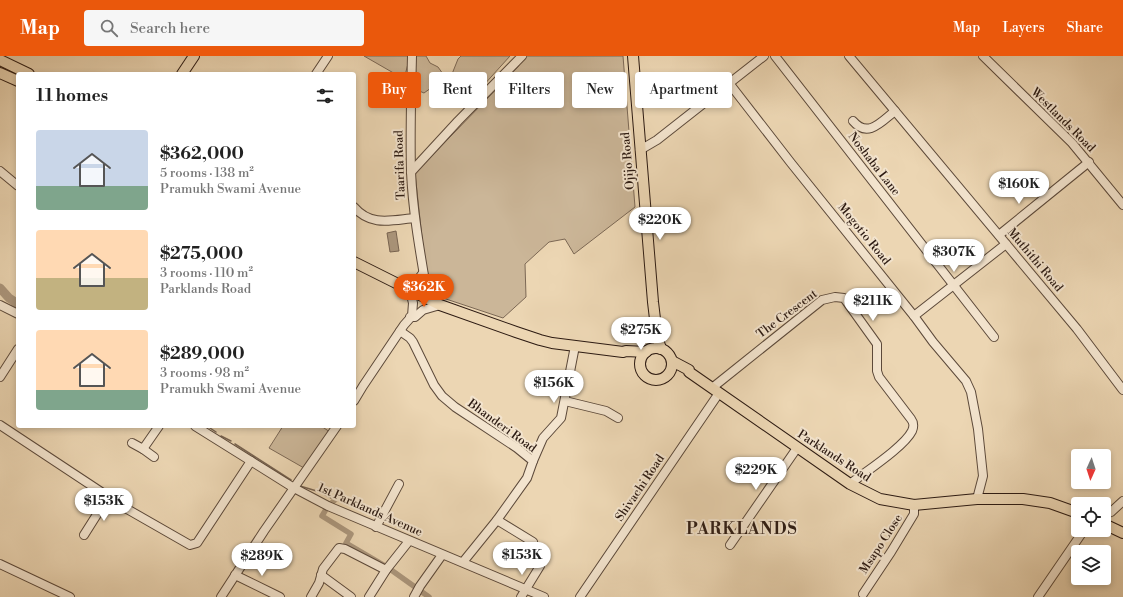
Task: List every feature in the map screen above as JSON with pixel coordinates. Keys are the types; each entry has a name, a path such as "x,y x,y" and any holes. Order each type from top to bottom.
{"main road":[{"path":"183,72 194,56"},
{"name":"Ojijo Road","path":"633,56 653,302 657,336 661,349"},
{"path":"0,60 25,72"},
{"path":"0,67 16,75"},
{"path":"0,73 16,80"},
{"path":"356,263 440,305 540,340 623,352 661,349 670,355 672,361 672,366 668,375"},
{"path":"641,367 642,356 657,336"},
{"path":"623,352 632,358 641,367 646,375 654,379 664,378 668,375 687,374 689,372"},
{"name":"Parklands Road","path":"672,361 689,370 689,372 850,484 880,499 914,505 977,499 1018,499 1040,501 1071,511"},
{"path":"1111,527 1123,533"}],"street":[{"path":"317,72 328,56"},
{"name":"Taarifa Road","path":"412,56 410,116 411,172 423,273 428,299"},
{"path":"411,172 458,120 522,56"},
{"path":"732,81 764,56"},
{"name":"Noshaba Lane","path":"775,56 994,337"},
{"name":"Muthithi Road","path":"849,56 1077,329 1123,390"},
{"name":"Westlands Road","path":"982,56 1072,143 1123,205"},
{"name":"Mogotio Road","path":"732,87 914,316 932,342 966,381 971,392 978,423 983,476 977,499"},
{"path":"640,150 657,140 697,108"},
{"path":"853,121 861,128 872,128 895,111"},
{"path":"999,234 1089,162"},
{"path":"0,171 16,184"},
{"path":"356,209 363,216 376,221 416,218"},
{"path":"914,316 1006,244"},
{"path":"356,398 400,331 412,316 414,308 406,289 417,281 423,273"},
{"name":"The Crescent","path":"715,390 822,300 835,297 844,298 877,344 877,367 879,377 914,424 912,431 901,443 850,484"},
{"path":"0,305 16,313"},
{"path":"410,317 415,317 423,310 440,305"},
{"name":"Bhanderi Road","path":"400,331 413,342 434,385 442,396 455,407 517,448 533,461 527,478 497,520 463,562"},
{"path":"533,461 543,438 561,418 575,346"},
{"path":"0,377 16,352"},
{"name":"Shivachi Road","path":"580,597 715,390"},
{"path":"565,401 606,411 618,418"},
{"path":"0,425 127,509 193,545 197,543 251,461"},
{"path":"143,449 158,428"},
{"name":"1st Parklands Avenue","path":"198,428 294,488 338,512 442,555 463,562 544,597"},
{"path":"220,597 336,428"},
{"path":"132,443 154,457"},
{"path":"730,545 797,448"},
{"path":"376,527 399,484"},
{"path":"84,535 108,497"},
{"path":"1111,510 1123,501"},
{"name":"Msapo Close","path":"863,594 914,514 914,505"},
{"path":"497,520 533,542"},
{"path":"1038,597 1079,537"},
{"path":"369,597 386,570 409,541"},
{"path":"311,597 320,583 321,575 330,558 339,548 345,549 386,570"},
{"path":"414,597 442,555"},
{"path":"0,564 70,597"},
{"path":"521,597 540,566"},
{"path":"235,575 280,597"},
{"path":"321,575 351,597"}],"shaded area":[{"path":"364,56 410,56 406,72 392,72"},
{"path":"415,56 426,56 430,63 438,67 442,72 429,72 429,89 424,93 421,92 421,72 415,72"},
{"path":"461,56 510,56 487,81 487,72 453,72 458,59"},
{"path":"524,56 623,56 624,72 572,72 572,108 627,108 627,106 635,207 574,254 565,239 549,242 525,264 526,297 503,318 428,293 415,173 478,108 487,108 487,99 495,91 495,108 564,108 564,72 513,72 518,67"},
{"path":"396,231 399,251 390,252 387,233"},
{"path":"282,428 324,428 330,432 304,468 269,448"}],"waterway":[{"path":"0,288 9,298 16,303"},
{"path":"210,428 216,432"},
{"path":"221,436 231,441"},
{"path":"235,444 291,480"},
{"path":"300,486 320,492 335,500"},
{"path":"335,500 328,506 322,516 351,534 346,543 387,567 429,597"}],"district":[{"name":"PARKLANDS","path":"742,529"}]}
